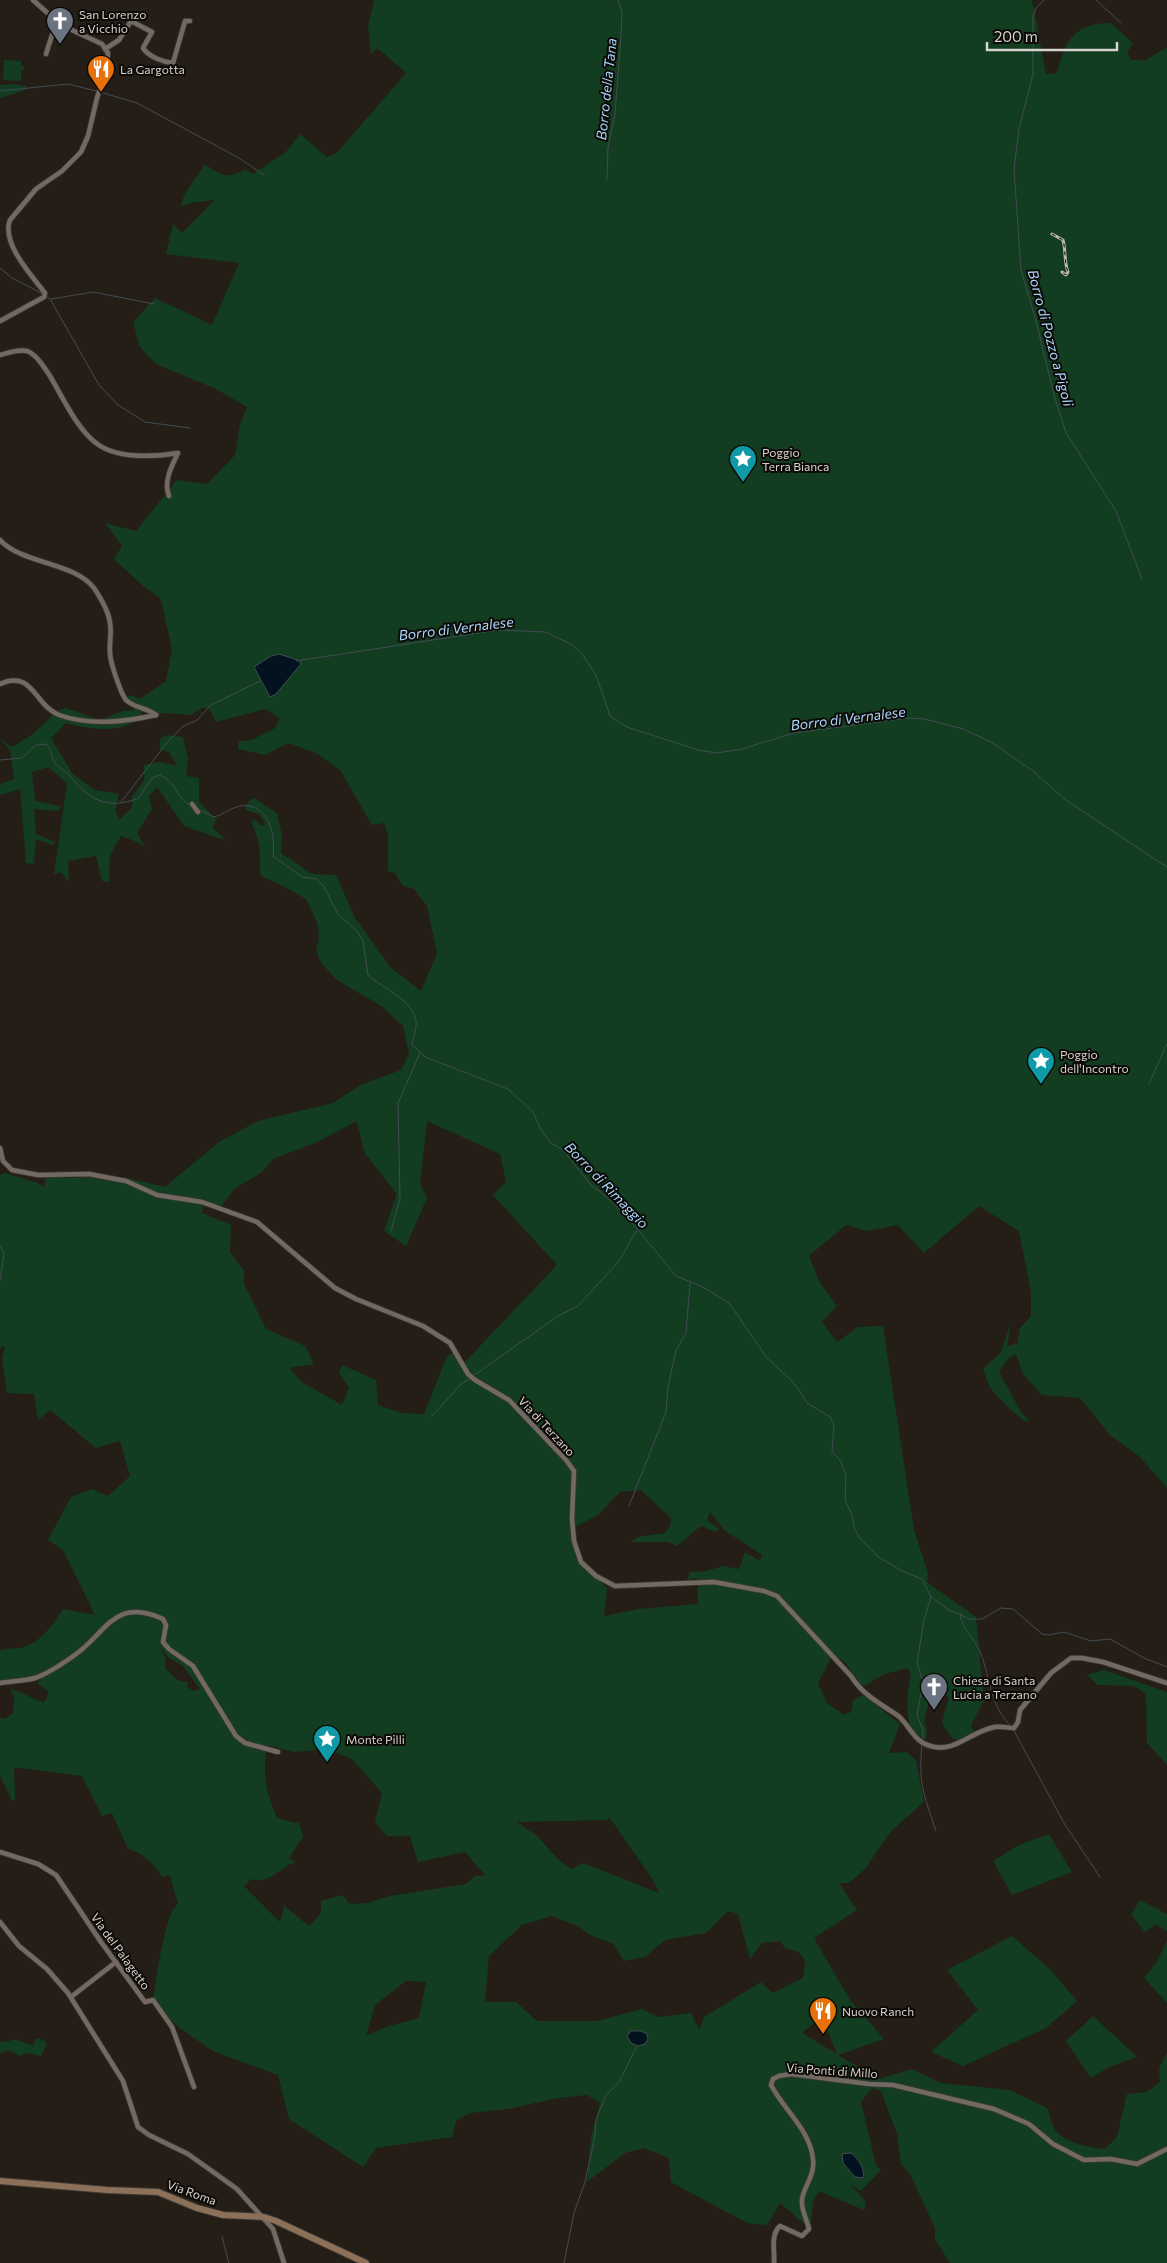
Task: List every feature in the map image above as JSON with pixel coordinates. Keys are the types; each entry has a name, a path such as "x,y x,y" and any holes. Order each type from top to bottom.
{"main road":[{"name":"Via Roma","path":"0,2181 17,2184 158,2192 197,2208 223,2215 264,2217 366,2263"}],"street":[{"path":"0,321 44,296 45,293 18,257 8,233 8,226 10,220 36,189 62,171 81,152 88,136 97,98 107,68 108,53 102,44 59,24 33,0"},
{"path":"105,49 119,40 131,21 152,32 144,48 145,52 155,58 173,62 185,21 190,21"},
{"path":"46,54 52,35 59,24"},
{"path":"0,355 15,351 27,351 38,360 72,414 91,438 100,446 141,456 178,453 170,469 167,481 166,490 168,496"},
{"path":"0,540 34,558 72,573 95,589 109,616 111,625 110,655 126,699 143,711 152,712 156,715 96,723 77,720 50,710 32,688 23,682 15,680 0,684"},
{"path":"192,804 198,812"},
{"path":"0,1148 6,1165 0,1168"},
{"name":"Via di Terzano","path":"6,1165 12,1170 38,1175 89,1174 126,1181 157,1194 202,1202 247,1217 257,1222 282,1242 335,1288 356,1299 433,1331 450,1343 468,1374 509,1400 566,1460 574,1471 572,1519 574,1541 581,1562 596,1576 615,1586 714,1582 764,1591 777,1596 851,1676 860,1689 898,1716 915,1737 925,1743 937,1748 947,1748 996,1726 1014,1728 1018,1722 1020,1710 1051,1673 1070,1658 1102,1662 1167,1683"},
{"path":"0,1683 36,1678 74,1656 111,1620 138,1611 163,1619 166,1624 164,1642 169,1649 193,1666 236,1736 245,1744 278,1752"},
{"name":"Via del Palagetto","path":"0,1852 38,1864 56,1875 145,2002 153,2000 172,2027 194,2088"},
{"path":"0,1922 19,1946 58,1979 71,1997 124,2080 138,2126 149,2136 183,2151 224,2178 264,2217 273,2229 284,2263"},
{"path":"71,1997 116,1962"},
{"name":"Via Ponti di Millo","path":"774,2263 774,2240 777,2229 780,2226 802,2236 809,2229 803,2210 802,2196 812,2176 814,2158 807,2138 771,2085 773,2079 779,2076 791,2074 869,2084 889,2084 994,2110 1029,2124 1059,2148 1084,2160 1111,2159 1138,2164 1167,2149"}],"green space":[{"path":"374,0 1032,0 1046,74 1057,73 1068,43 1080,30 1088,26 1111,23 1133,43 1127,53 1131,60 1146,60 1167,47 1167,1488 1140,1457 1110,1435 1080,1398 1042,1395 1023,1374 1016,1354 1008,1359 999,1372 1022,1414 1029,1420 1026,1422 990,1388 983,1369 1001,1352 1011,1322 1007,1347 1016,1343 1017,1346 1020,1328 1031,1316 1031,1292 1019,1231 979,1206 924,1253 898,1225 867,1231 846,1225 809,1256 820,1283 837,1306 822,1322 837,1342 858,1327 883,1326 914,1530 928,1573 927,1582 976,1617 984,1700 971,1725 974,1732 957,1740 951,1737 942,1723 949,1697 936,1693 933,1702 929,1701 924,1721 927,1732 926,1740 913,1730 908,1718 911,1673 907,1668 885,1674 862,1687 845,1662 833,1654 818,1683 827,1703 844,1715 851,1712 853,1700 863,1695 900,1724 889,1753 907,1752 916,1760 924,1802 891,1831 865,1869 849,1883 839,1883 857,1910 814,1938 850,2000 884,2039 838,2055 879,2079 912,2069 941,2083 1010,2090 1047,2108 1056,2131 1066,2139 1085,2146 1105,2149 1117,2137 1127,2094 1147,2092 1160,2082 1159,2068 1167,2053 1167,2263 950,2263 935,2239 935,2228 910,2174 901,2164 897,2134 881,2091 872,2088 861,2102 876,2165 881,2170 861,2191 850,2184 866,2202 864,2210 819,2191 813,2202 810,2229 780,2203 767,2225 747,2223 671,2182 669,2158 644,2148 625,2153 587,2182 591,2138 600,2103 587,2095 558,2098 508,2109 470,2113 456,2121 452,2137 376,2148 363,2167 289,2119 278,2075 213,2051 178,2027 153,2000 165,1933 173,1910 178,1904 170,1875 162,1877 148,1860 128,1849 112,1813 102,1816 82,1776 14,1767 15,1799 13,1802 0,1776 0,1718 5,1719 13,1713 14,1698 10,1688 44,1703 49,1692 38,1684 41,1675 0,1683 0,1650 20,1648 34,1642 50,1627 63,1609 95,1615 63,1550 48,1540 71,1497 92,1489 108,1496 130,1476 120,1441 96,1448 50,1410 38,1420 34,1394 7,1393 2,1358 5,1346 0,1348 0,1175 5,1173 45,1187 45,1177 83,1178 83,1183 84,1177 112,1181 123,1177 165,1187 219,1142 258,1121 333,1103 360,1085 401,1070 409,1054 403,1026 381,1006 337,980 321,963 316,950 319,939 318,924 306,899 261,876 258,843 251,822 255,819 260,825 266,825 259,814 245,810 247,803 254,798 277,813 282,836 281,853 312,874 336,875 355,918 391,968 421,991 437,953 427,906 414,889 402,885 395,873 388,871 388,836 384,823 372,825 340,770 316,753 288,743 265,755 238,749 239,741 254,739 274,729 280,718 265,709 216,722 209,709 203,707 191,715 164,713 156,715 143,711 129,725 119,728 97,729 66,723 51,738 72,773 95,790 119,794 115,811 120,819 132,808 132,797 144,780 144,765 160,762 177,766 169,752 160,750 160,739 167,735 183,737 188,759 186,776 199,778 199,802 216,819 213,828 227,841 184,826 157,787 149,796 152,809 137,833 146,849 140,843 121,836 110,855 109,882 102,881 96,856 68,861 69,882 61,872 54,874 67,783 48,767 32,772 35,801 60,806 59,811 34,809 36,834 55,842 53,845 36,839 34,864 26,863 20,789 0,795 0,784 14,779 10,750 0,739 12,747 33,734 57,711 66,708 100,720 123,711 135,710 123,699 131,695 140,699 166,681 172,650 161,599 143,586 114,559 122,546 105,523 136,531 177,480 207,484 235,455 240,424 247,407 216,389 156,364 140,347 133,322 155,298 212,325 239,263 166,254 173,224 182,233 215,200 190,203 181,207 184,195 205,164 224,175 234,174 245,169 253,174 286,152 300,134 327,157 337,153 406,73 377,48 371,54 368,26","holes":["357,1121 364,1152 397,1194 384,1231 406,1246 427,1198 420,1184 427,1121 500,1154 506,1182 493,1195 557,1265 462,1365 457,1351 447,1356 424,1414 401,1413 378,1405 376,1380 342,1365 339,1373 349,1388 342,1405 302,1382 289,1368 314,1364 305,1346 266,1329 244,1284 244,1271 230,1252 231,1225 202,1213 204,1201 221,1207 234,1189 262,1172 273,1159 315,1143","641,1490 671,1518 670,1526 665,1533 638,1537 630,1542 668,1542 677,1546 701,1526 715,1532 719,1529 707,1520 710,1512 724,1530 762,1555 760,1561 745,1552 739,1569 723,1566 706,1571 690,1572 687,1580 698,1578 698,1604 639,1609 604,1616 607,1588 583,1562 577,1547 573,1528 599,1514 620,1492","160,1647 169,1658 183,1666 200,1689 194,1691 187,1687 188,1682 179,1681 166,1669 165,1658","267,1745 294,1752 327,1749 352,1759 382,1793 375,1822 387,1836 410,1836 418,1862 465,1852 486,1876 475,1876 466,1884 390,1896 368,1903 350,1904 342,1895 321,1901 321,1913 309,1926 284,1906 280,1922 244,1886 251,1879 263,1880 295,1862 289,1858 303,1837 299,1822 295,1823 277,1818 270,1800 265,1765","610,1818 653,1880 659,1893 583,1863 571,1869 558,1859 537,1836 517,1822 605,1820","728,1911 738,1914 750,1959 762,1943 780,1941 785,1948 799,1952 805,1961 803,1978 773,1993 761,1982 704,2017 699,2030 691,2013 658,2017 642,2009 597,2021 537,2021 516,2002 485,2002 489,1956 522,1925 551,1916 578,1926 590,1935 613,1944 624,1961 645,1957 665,1940 706,1933","406,1981 426,1982 419,2018 386,2027 366,2036 375,2005","823,2020 837,2054 802,2033 812,2025"]},
{"path":"4,60 21,61 21,66 24,67 24,70 21,70 21,81 3,80"},
{"path":"0,85 26,86 26,90 0,98"},
{"path":"1104,1670 1167,1692 1167,1765 1147,1743 1146,1694 1134,1686 1098,1685 1087,1675"},
{"path":"1049,1834 1072,1872 1012,1895 993,1861 1019,1845"},
{"path":"1140,1900 1167,1914 1167,1931 1156,1924 1145,1932 1131,1915"},
{"path":"1012,1936 1049,1968 1077,2001 1046,2028 963,2066 931,2052 978,2010 947,1970"},
{"path":"1167,1941 1167,2003 1144,1978 1156,1963"},
{"path":"1093,2016 1137,2057 1109,2067 1091,2078 1066,2041"},
{"path":"36,2038 44,2040 47,2045 41,2056 26,2053 21,2056 8,2050 0,2054 0,2041 6,2042 15,2039 33,2046"}],"water":[{"path":"279,654 298,660 301,664 276,694 270,697 254,667 271,656"},
{"path":"631,2031 641,2031 647,2034 648,2039 645,2044 638,2046 631,2043 627,2036"},
{"path":"851,2153 861,2164 863,2178 855,2177 843,2163 842,2154"}],"waterway":[{"name":"Borro della Tana","path":"607,180 608,147 615,114 621,35 622,12 618,0"},
{"name":"Borro di Pozzo a Pigoli","path":"1044,0 1036,8 1033,17 1033,74 1019,129 1014,169 1021,270 1066,433 1116,511 1142,579"},
{"path":"1096,0 1121,23"},
{"path":"0,91 68,84 96,91"},
{"path":"100,92 137,103 239,158 264,175"},
{"path":"0,268 12,278 43,294"},
{"path":"51,299 93,292 154,304"},
{"path":"46,296 50,299 99,385 118,405 145,422 190,428"},
{"name":"Borro di Vernalese","path":"296,661 498,630 545,632 571,644 582,654 596,675 610,716 627,727 698,750 717,753 742,749 794,733 908,718 925,719 963,729 991,742 1033,771 1067,801 1167,867"},
{"name":"Borro di Vernalese","path":"121,802 166,744 182,727 197,720 211,705 260,681"},
{"name":"Borro di Rimaggio","path":"0,760 22,758 36,745 46,744 56,765 68,774 83,790 99,800 107,803 117,803 139,798 152,778 159,775 168,780 186,803 191,806"},
{"name":"Borro di Rimaggio","path":"200,810 214,817 236,807 250,806 264,814 273,838 273,856 302,877 316,879 323,885 338,914 357,931 363,941 368,975 409,1006 416,1021 412,1044 425,1057 508,1089 533,1112 540,1128 551,1143 563,1150 591,1185 606,1196 631,1221 676,1276 701,1286 729,1303 767,1358 790,1379 807,1403 830,1417 834,1424 832,1452 840,1460 846,1475 845,1500 852,1515 855,1530 877,1556 902,1571 922,1579 931,1597 949,1610 970,1619 982,1619 1001,1608 1013,1609 1042,1634 1049,1635 1064,1632 1091,1641 1110,1639 1144,1658 1167,1667"},
{"path":"1149,1084 1167,1044"},
{"path":"391,1231 400,1199 398,1103 420,1053"},
{"path":"473,1376 558,1316 578,1306 619,1261 637,1230"},
{"path":"0,1246 4,1253 0,1281"},
{"path":"629,1506 666,1412 668,1387 676,1350 686,1333 690,1283"},
{"path":"432,1416 462,1383 470,1378"},
{"path":"923,1741 923,1730 917,1715 923,1682 917,1663 924,1620 931,1597"},
{"path":"960,1613 963,1625 981,1654 999,1711 1011,1726"},
{"path":"1013,1729 1064,1823 1100,1877"},
{"path":"922,1745 921,1770 923,1789 936,1831"},
{"path":"564,2263 574,2213 585,2182 595,2136 596,2120 606,2095 620,2081 636,2047"},
{"path":"222,2237 229,2263"}],"railway":[{"path":"1052,234 1063,240 1068,272 1066,275 1062,272"}],"place":[{"name":"San Lorenzo a Vicchio","path":"60,45"},
{"name":"La Gargotta","path":"101,93"},
{"name":"Poggio Terra Bianca","path":"743,483"},
{"name":"Poggio dell'Incontro","path":"1041,1085"},
{"name":"Chiesa di Santa Lucia a Terzano","path":"934,1711"},
{"name":"Monte Pilli","path":"327,1763"},
{"name":"Nuovo Ranch","path":"823,2035"}]}
